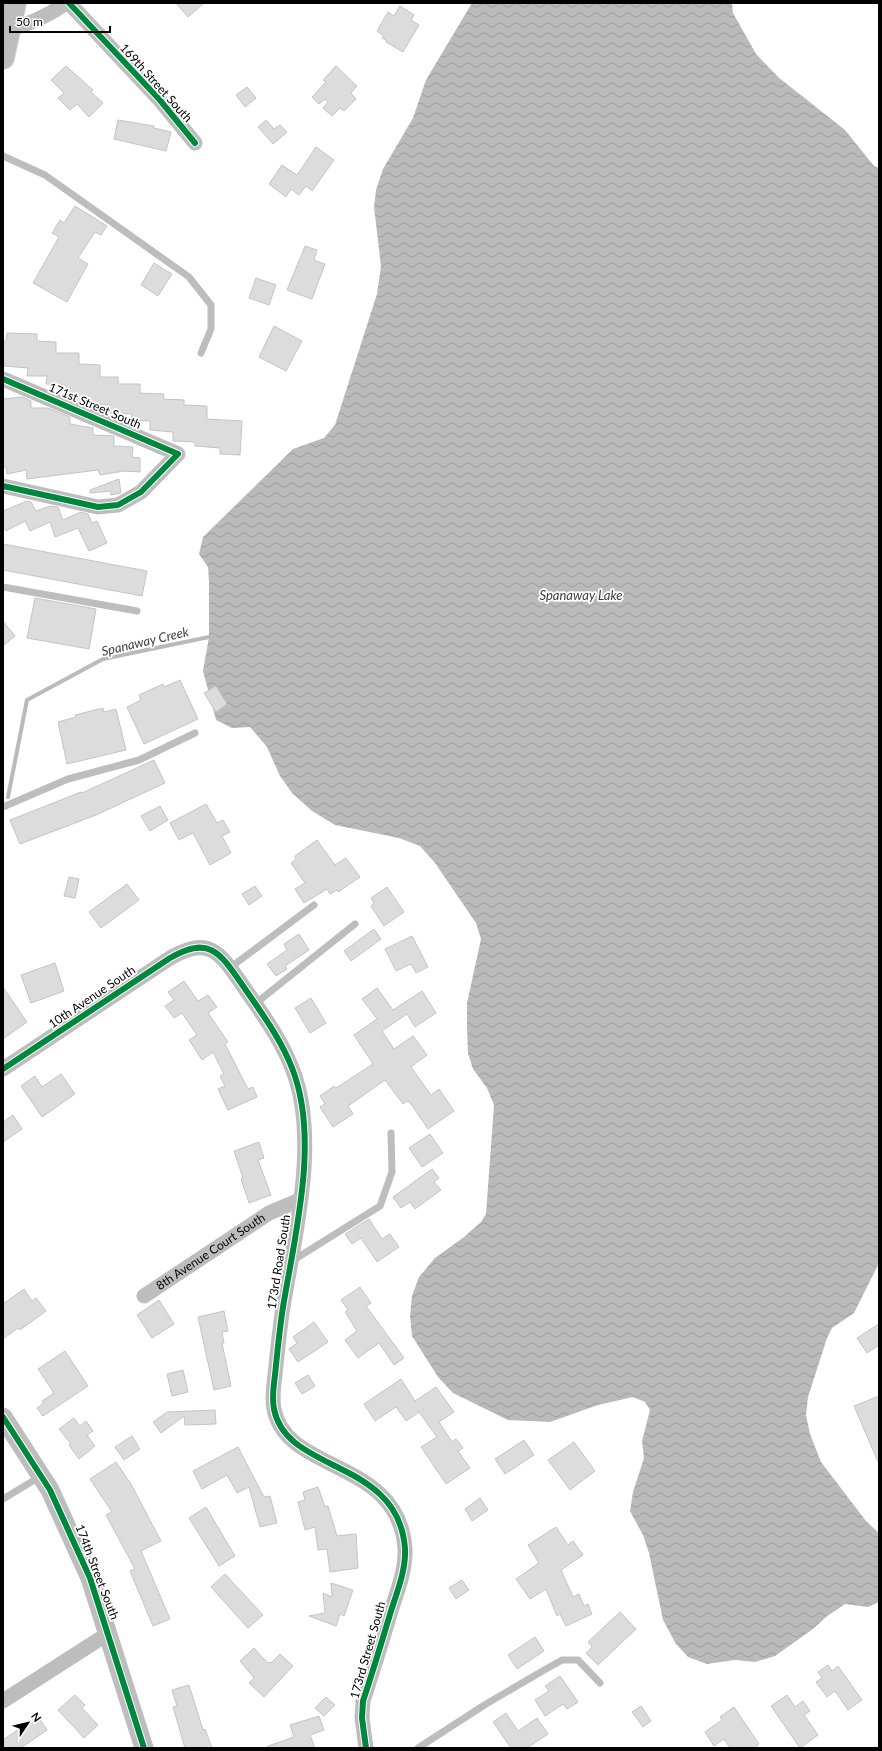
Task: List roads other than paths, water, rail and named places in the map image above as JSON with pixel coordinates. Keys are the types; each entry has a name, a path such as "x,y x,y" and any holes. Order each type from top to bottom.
{"main road":[{"path":"3,58 15,3"}],"street":[{"path":"10,29 27,25 47,16 67,3"},
{"name":"169th Street South","path":"67,3 159,99 195,143"},
{"name":"171st Street South","path":"3,379 178,454 141,492 118,505 98,507 3,486"},
{"name":"173rd Road South","path":"195,946 211,950 231,967 283,1047 293,1069 300,1093 305,1123 304,1171 272,1398 277,1421 296,1444 353,1474 382,1494 396,1515 400,1525 405,1550 404,1558"},
{"name":"10th Avenue South","path":"3,1069 170,958 195,946"},
{"name":"8th Avenue Court South","path":"144,1296 269,1213 300,1200"},
{"name":"174th Street South","path":"3,1417 41,1475 65,1522 90,1578 109,1633 144,1748"},
{"name":"173rd Street South","path":"366,1748 362,1718 363,1701 400,1580 404,1558"},
{"path":"3,1701 109,1633"}],"lane":[{"path":"3,156 45,175 189,277 210,305 211,329 201,353"},
{"path":"3,587 137,611"},
{"path":"3,807 68,779 139,760 195,733"},
{"path":"231,967 314,905"},
{"path":"255,1004 355,924"},
{"path":"290,1262 380,1206 392,1172 391,1133"},
{"path":"3,1499 41,1475"},
{"path":"418,1748 486,1704 562,1660 578,1660 600,1683"}],"water":[{"name":"Spanaway Lake","path":"472,3 732,3 733,13 756,54 778,77 845,130 874,166 879,168 879,1263 854,1313 832,1328 827,1338 808,1397 806,1415 810,1434 821,1462 866,1521 879,1533 879,1602 868,1607 845,1604 775,1656 755,1662 735,1660 707,1664 688,1657 676,1644 663,1620 649,1553 643,1535 630,1511 633,1492 644,1458 642,1441 650,1410 645,1402 633,1397 598,1405 550,1422 508,1420 453,1393 438,1377 412,1336 410,1316 412,1296 419,1277 435,1258 464,1237 481,1222 486,1214 494,1105 487,1088 473,1069 468,1053 467,1027 467,1003 481,939 476,923 435,863 420,846 399,838 335,825 312,811 292,793 280,776 267,747 250,727 232,728 216,720 203,671 209,637 209,582 208,567 199,554 203,537 293,449 324,438 335,425 377,294 381,266 374,207 376,190 383,169 413,118 426,80"}],"waterway":[{"name":"Spanaway Creek","path":"8,797 27,700 103,659 209,637"}]}
